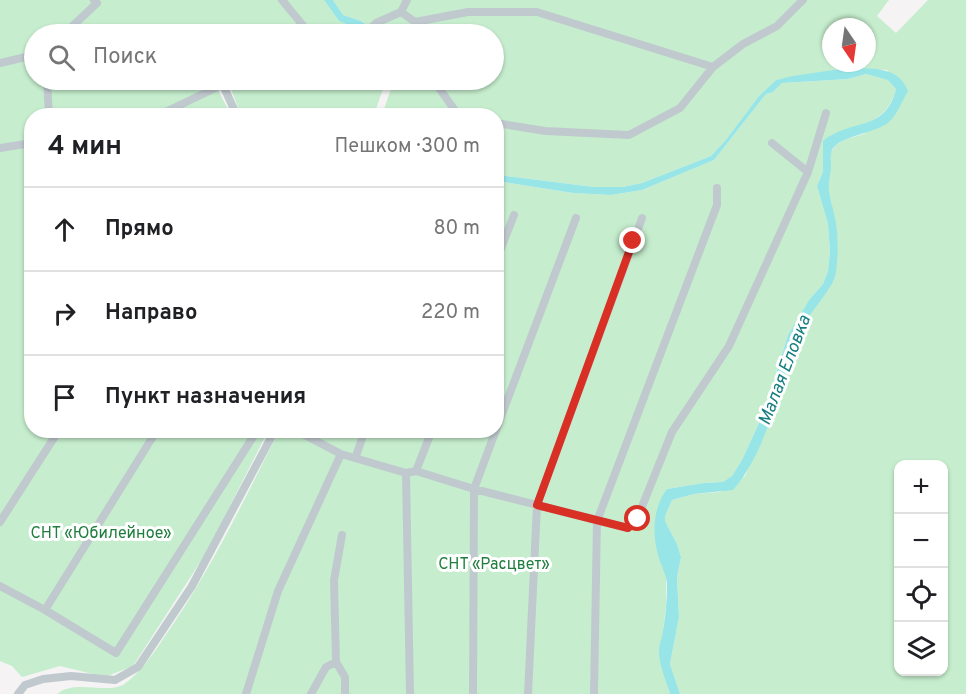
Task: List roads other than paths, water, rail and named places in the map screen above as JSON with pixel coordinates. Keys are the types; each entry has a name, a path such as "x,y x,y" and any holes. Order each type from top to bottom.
{"street":[{"path":"75,24 97,3 94,0"},
{"path":"282,0 302,24"},
{"path":"375,24 401,12 407,0"},
{"path":"504,124 545,131 629,135 680,108 713,67 743,44 777,26 803,0"},
{"path":"401,12 415,22 468,12 537,12 713,67"},
{"path":"0,63 24,57"},
{"path":"48,90 49,108"},
{"path":"174,108 212,90"},
{"path":"225,90 233,108"},
{"path":"440,90 453,108"},
{"path":"316,438 341,454 356,456 406,473 416,471 474,489 628,528 638,519 672,432 729,346 808,172 826,113"},
{"path":"772,143 808,172"},
{"path":"0,148 24,144"},
{"path":"594,694 597,520 717,205 717,188"},
{"path":"504,241 514,215"},
{"path":"504,409 576,218"},
{"path":"528,694 537,505 642,218"},
{"path":"0,522 54,438"},
{"path":"45,610 152,438"},
{"path":"0,586 116,653 252,438"},
{"path":"18,694 25,685 43,679 70,676 115,680 138,667 192,586 271,438"},
{"path":"356,456 362,438"},
{"path":"416,471 429,438"},
{"path":"472,694 474,489 493,438"},
{"path":"246,694 278,591 341,454"},
{"path":"406,473 410,694"},
{"path":"342,535 334,580 336,662 345,677 345,694"},
{"path":"311,694 326,667 336,662"}],"water":[{"path":"324,0 333,0 343,15 365,24 346,24 339,21"},
{"name":"Малая Еловка","path":"876,69 898,77 908,91 889,122 842,141 832,150 829,188 836,221 836,272 827,292 803,327 765,433 746,473 733,490 694,494 672,500 665,516 665,521 681,557 677,577 679,617 670,664 680,694 670,694 659,655 667,586 656,545 655,525 658,506 667,489 723,482 732,476 742,460 765,410 788,335 809,300 823,284 828,271 830,251 828,224 817,186 823,172 823,141 845,129 875,119 891,103 896,89 888,80 866,74 848,79 782,83 773,92 766,94 714,160 642,190 611,195 573,193 504,182 504,176 594,187 623,187 642,183 711,156 759,96 776,80 822,72 876,72"}],"park label":[{"name":"СНТ «Юбилейное»","path":"101,532"},
{"name":"СНТ «Расцвет»","path":"494,563"}]}
